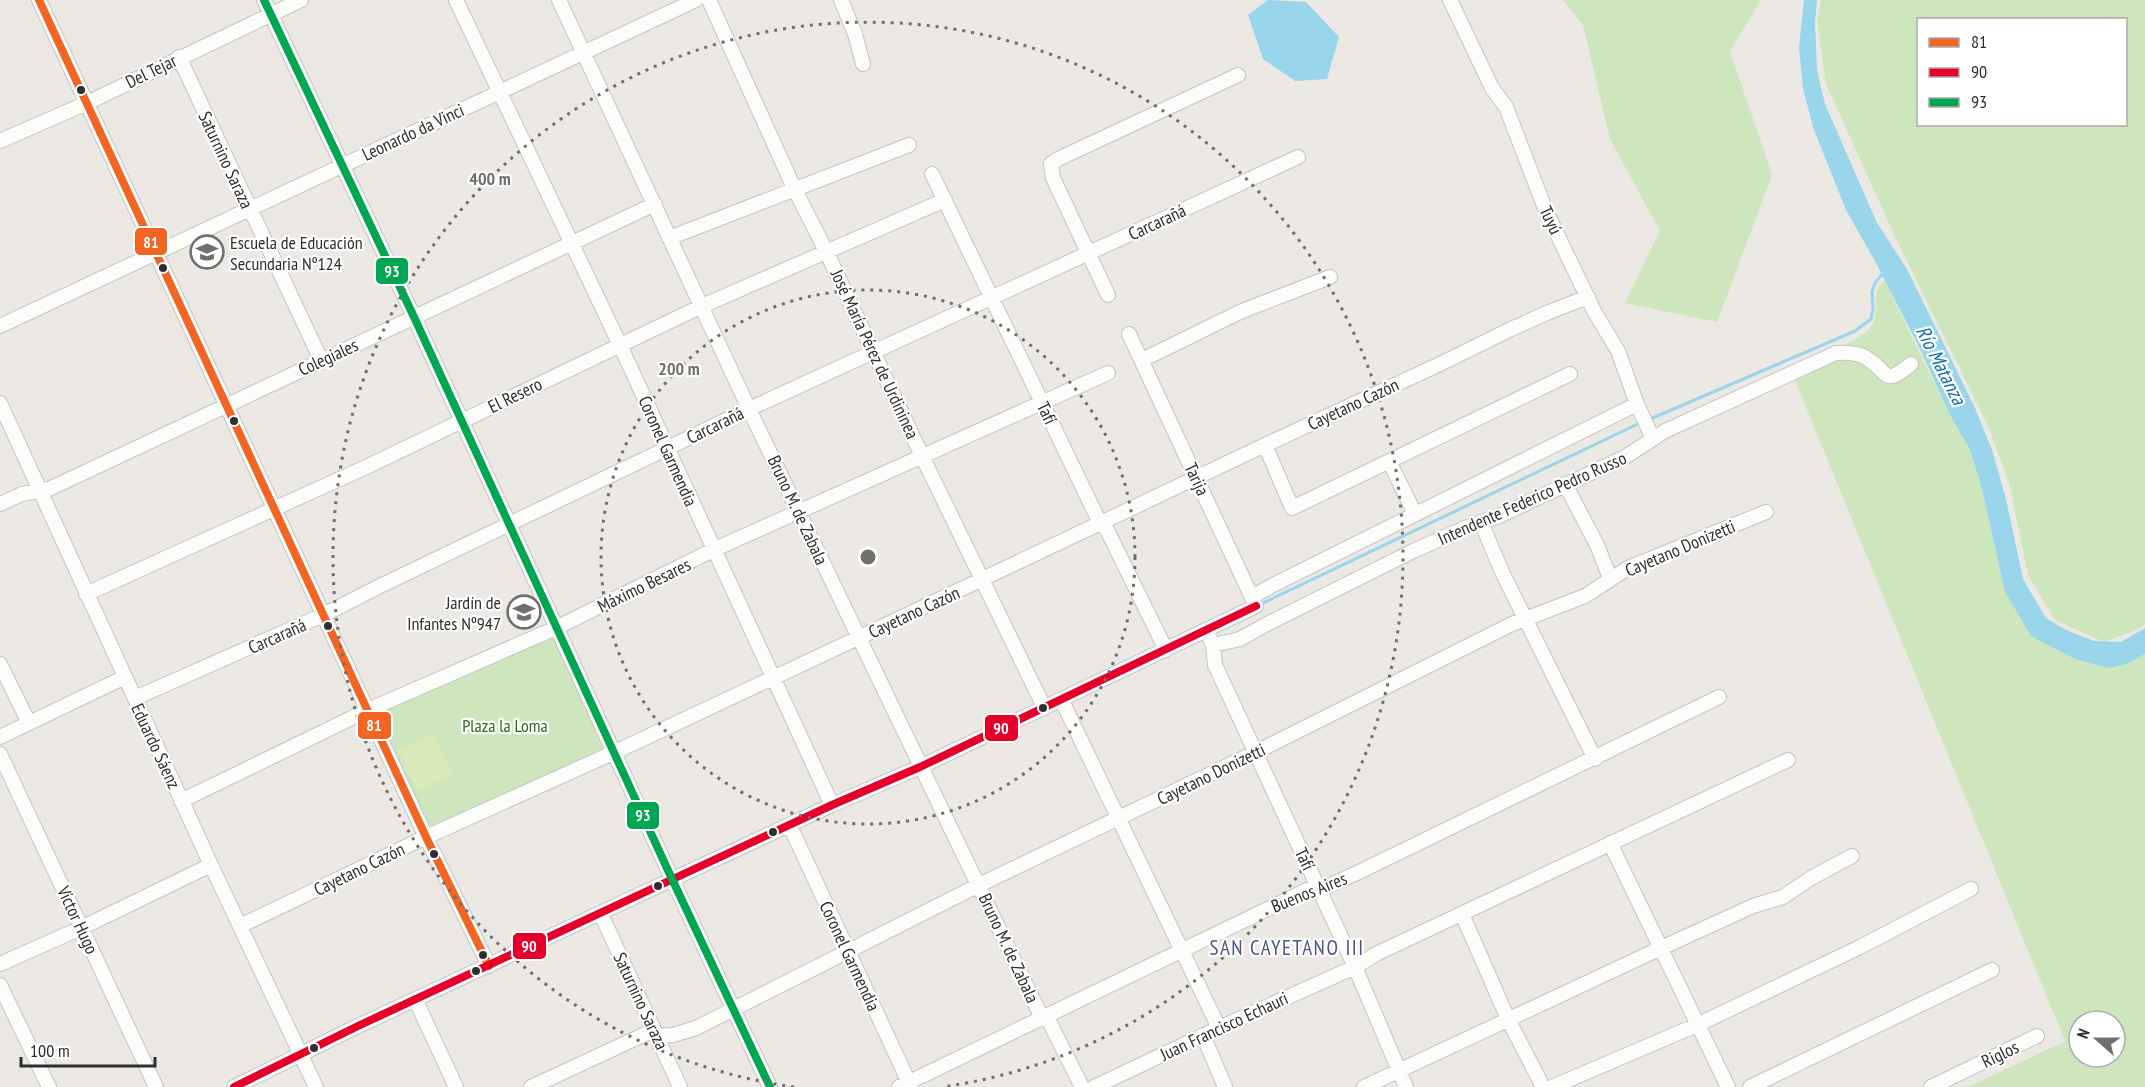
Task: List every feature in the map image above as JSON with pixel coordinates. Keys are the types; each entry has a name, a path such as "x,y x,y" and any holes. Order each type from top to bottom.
{"street":[{"path":"39,0 157,252 273,509 426,837 489,966"},
{"path":"264,0 414,317 770,1087"},
{"name":"Del Tejar","path":"0,141 87,103 301,0"},
{"name":"Coronel Garmendia","path":"456,0 620,345 832,806"},
{"name":"Bruno M. de Zabala","path":"559,0 749,409 920,767 1044,1017 1082,1087"},
{"name":"Leonardo da Vinci","path":"0,326 696,0"},
{"name":"José María Pérez de Urdininea","path":"709,0 794,188 1044,707"},
{"path":"840,0 855,34 863,64"},
{"name":"Tuyú","path":"1450,0 1492,88 1506,107 1546,211 1588,297 1618,351 1645,422"},
{"name":"Saturnino Saraza","path":"179,57 321,360"},
{"path":"1108,295 1053,178 1051,164 1238,75"},
{"path":"669,238 909,145"},
{"name":"Carcarañá","path":"135,698 323,615 749,409 1298,158"},
{"name":"Tafí","path":"932,174 1098,519 1107,530 1166,650"},
{"name":"El Resero","path":"87,594 461,421 702,306 945,201"},
{"name":"Colegiales","path":"0,504 22,494 41,492 655,204"},
{"path":"1142,360 1242,311 1330,277"},
{"name":"Cayetano Cazón","path":"240,926 426,837 615,752 982,580 1539,316 1588,297"},
{"name":"Tarija","path":"1129,334 1265,625"},
{"name":"Intendente Federico Pedro Russo","path":"1213,645 1240,639 1413,551 1498,516 1625,458 1645,422 1665,431 1836,353 1867,357 1882,373 1888,376 1898,375 1911,364"},
{"name":"Máximo Besares","path":"182,801 368,710 556,628 713,550 1108,373"},
{"path":"1265,445 1292,507 1570,374"},
{"name":"Eduardo Sáenz","path":"0,403 211,865 316,1087"},
{"path":"234,1087 672,879 920,767 1166,650 1205,631 1254,602 1273,585 1415,514 1645,422"},
{"path":"1389,461 1415,514"},
{"path":"1565,484 1597,545 1610,578"},
{"name":"Cayetano Donizetti","path":"531,1087 655,1033 673,1035 696,1028 979,885 1525,619 1549,612 1585,596 1610,578 1637,564 1766,512"},
{"path":"1481,522 1502,572 1595,759"},
{"name":"Tafí","path":"1205,631 1213,645 1215,665 1355,966 1406,1087"},
{"path":"0,664 29,723"},
{"path":"0,737 125,677"},
{"name":"Buenos Aires","path":"906,1085 1307,890 1319,888 1359,872 1719,697"},
{"path":"1059,700 1065,707 1119,818 1218,1028"},
{"name":"Víctor Hugo","path":"0,754 156,1087"},
{"name":"Juan Francisco Echauri","path":"1094,1087 1788,760"},
{"name":"Coronel Garmendia","path":"790,826 906,1085"},
{"path":"1610,843 1728,1087"},
{"path":"1364,1087 1508,1018 1753,906 1783,897 1852,855"},
{"path":"0,964 81,928 211,865"},
{"path":"1552,1087 1697,1024 1860,947 1971,889"},
{"name":"Saturnino Saraza","path":"601,914 680,1087"},
{"path":"1462,914 1508,1018 1543,1087"},
{"path":"1750,1087 1992,970"},
{"path":"0,985 49,1087"},
{"path":"416,1001 456,1087"},
{"path":"1203,1035 1225,1087"},
{"name":"Riglos","path":"1931,1087 1958,1081 2037,1036"}],"green space":[{"path":"1563,0 1761,0 1730,51 1772,175 1717,322 1625,303 1660,231 1610,139 1583,25"},
{"path":"1821,0 2145,0 2145,624 2141,628 2104,642 2055,620 2028,575 2010,486 1988,426 1897,241 1826,84 1817,21"},
{"path":"1885,281 1950,415 1970,450 1992,533 2031,636 2127,664 2145,654 2145,1087 1968,1087 2065,1041 1790,368 1854,340 1870,328 1875,316 1877,291"},
{"name":"Plaza la Loma","path":"552,634 606,748 430,829 377,715"},
{"path":"433,733 453,775 418,792 398,750"}],"water":[{"path":"1268,0 1306,2 1339,37 1327,79 1295,81 1263,59 1248,15"},
{"name":"Río Matanza","path":"1804,0 1817,0 1815,22 1817,70 1825,104 1877,223 1907,269 1975,408 1992,450 2006,499 2023,579 2046,618 2066,630 2094,641 2121,642 2145,628 2145,654 2127,664 2108,668 2075,659 2031,636 2005,592 1982,489 1970,450 1950,415 1918,345 1876,263 1846,210 1814,130 1803,89 1799,47"}],"waterway":[{"path":"1648,420 1855,331 1871,319 1872,292 1875,283 1884,272"},
{"path":"1261,604 1642,422"}],"transit line":[{"name":"81","path":"39,0 426,837 489,966"},
{"name":"93","path":"264,0 414,317 770,1087"},
{"name":"90","path":"234,1087 358,1026 688,872 920,767 1256,606"}],"place":[{"name":"Escuela de Educación Secundaria Nº124","path":"207,252"},
{"name":"Jardín de Infantes Nº947","path":"524,612"}],"district":[{"name":"SAN CAYETANO III","path":"1287,947"}]}
